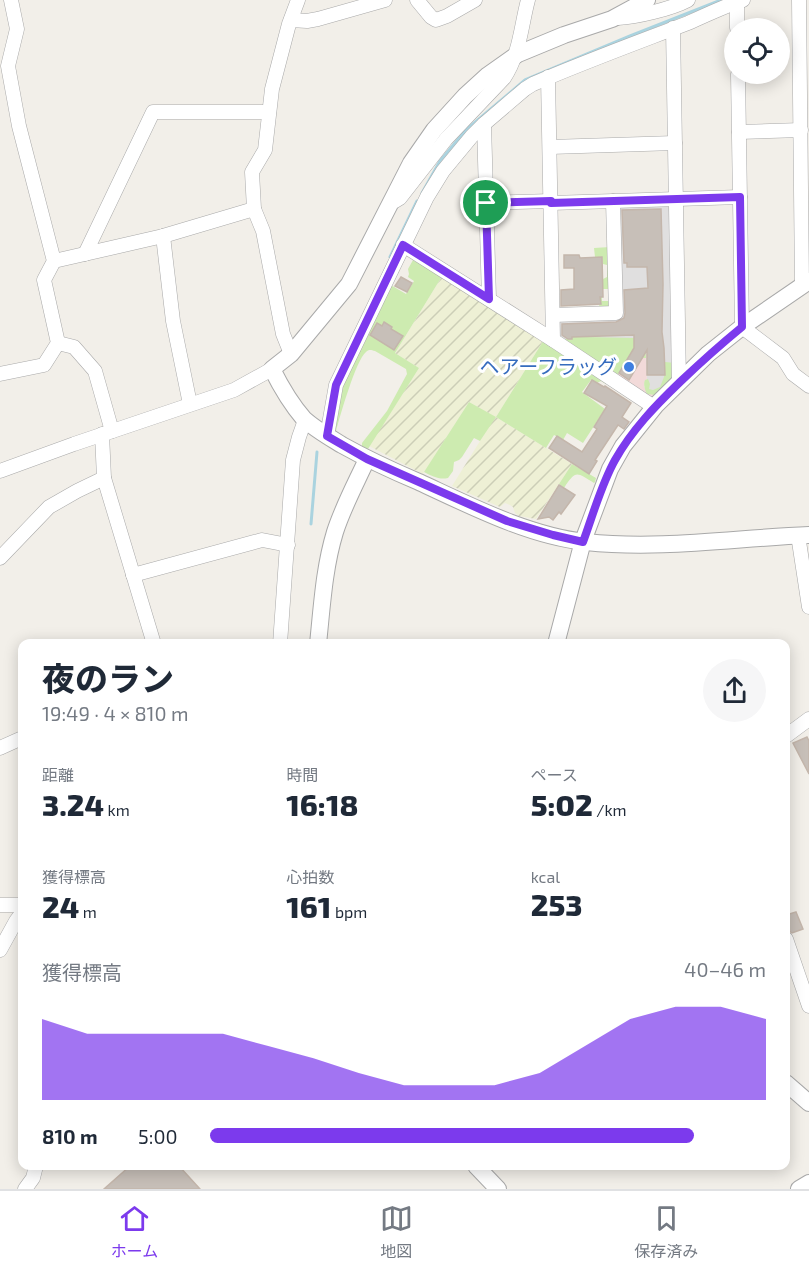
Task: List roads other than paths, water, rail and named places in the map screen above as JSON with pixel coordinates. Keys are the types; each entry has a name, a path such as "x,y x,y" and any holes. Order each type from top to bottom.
{"street":[{"path":"0,374 44,365 57,343 44,280 54,261 19,126 8,66 17,29 11,0"},
{"path":"291,354 283,334 263,231 254,209 252,172 266,150 272,89 298,0"},
{"path":"291,20 318,19 385,0"},
{"path":"417,0 430,17 436,20 475,0"},
{"path":"515,56 528,0"},
{"path":"0,471 234,390 272,369 291,354 349,284 411,163 434,130 465,96 515,56 564,34 612,19 647,0"},
{"path":"557,639 583,542 614,461 631,434 654,407 708,354 742,327 806,283 799,0"},
{"path":"327,436 336,385 403,245 432,189 463,137 484,124 525,89 548,77 740,1 738,18"},
{"path":"612,19 626,18 685,2 690,22"},
{"path":"672,28 679,383"},
{"path":"548,77 553,339"},
{"path":"738,84 742,327"},
{"path":"85,254 153,112 269,112"},
{"path":"484,124 489,299"},
{"path":"739,132 803,131"},
{"path":"550,147 675,143"},
{"path":"486,203 740,197"},
{"path":"553,315 616,313 613,201"},
{"path":"54,261 163,236 254,209"},
{"path":"163,236 173,321 190,404"},
{"path":"403,245 553,339 654,407"},
{"path":"742,327 783,358 794,374 809,386"},
{"path":"57,343 74,347 95,370 107,433 104,478 152,639"},
{"path":"272,369 291,402 305,420 327,436 367,459 507,521 583,542 618,544 663,544 803,535 809,607"},
{"path":"280,639 294,460 298,437 305,420"},
{"path":"319,639 324,586 331,549 336,531 367,459"},
{"path":"0,558 49,507 104,478"},
{"path":"133,575 262,540 288,545"},
{"path":"790,733 809,719"},
{"path":"0,748 18,740"},
{"path":"0,905 18,905"},
{"path":"0,933 18,918"},
{"path":"0,950 18,919"},
{"path":"790,951 809,1006"},
{"path":"790,1086 809,1103"},
{"path":"25,1189 33,1178 35,1170"},
{"path":"480,1170 498,1189"},
{"path":"799,1189 809,1183"}],"waterway":[{"path":"422,193 440,161 466,130 525,80 721,0"},
{"path":"390,257 417,201"},
{"path":"311,524 317,452"}],"place":[{"name":"ヘアーフラッグ","path":"629,367"}]}
